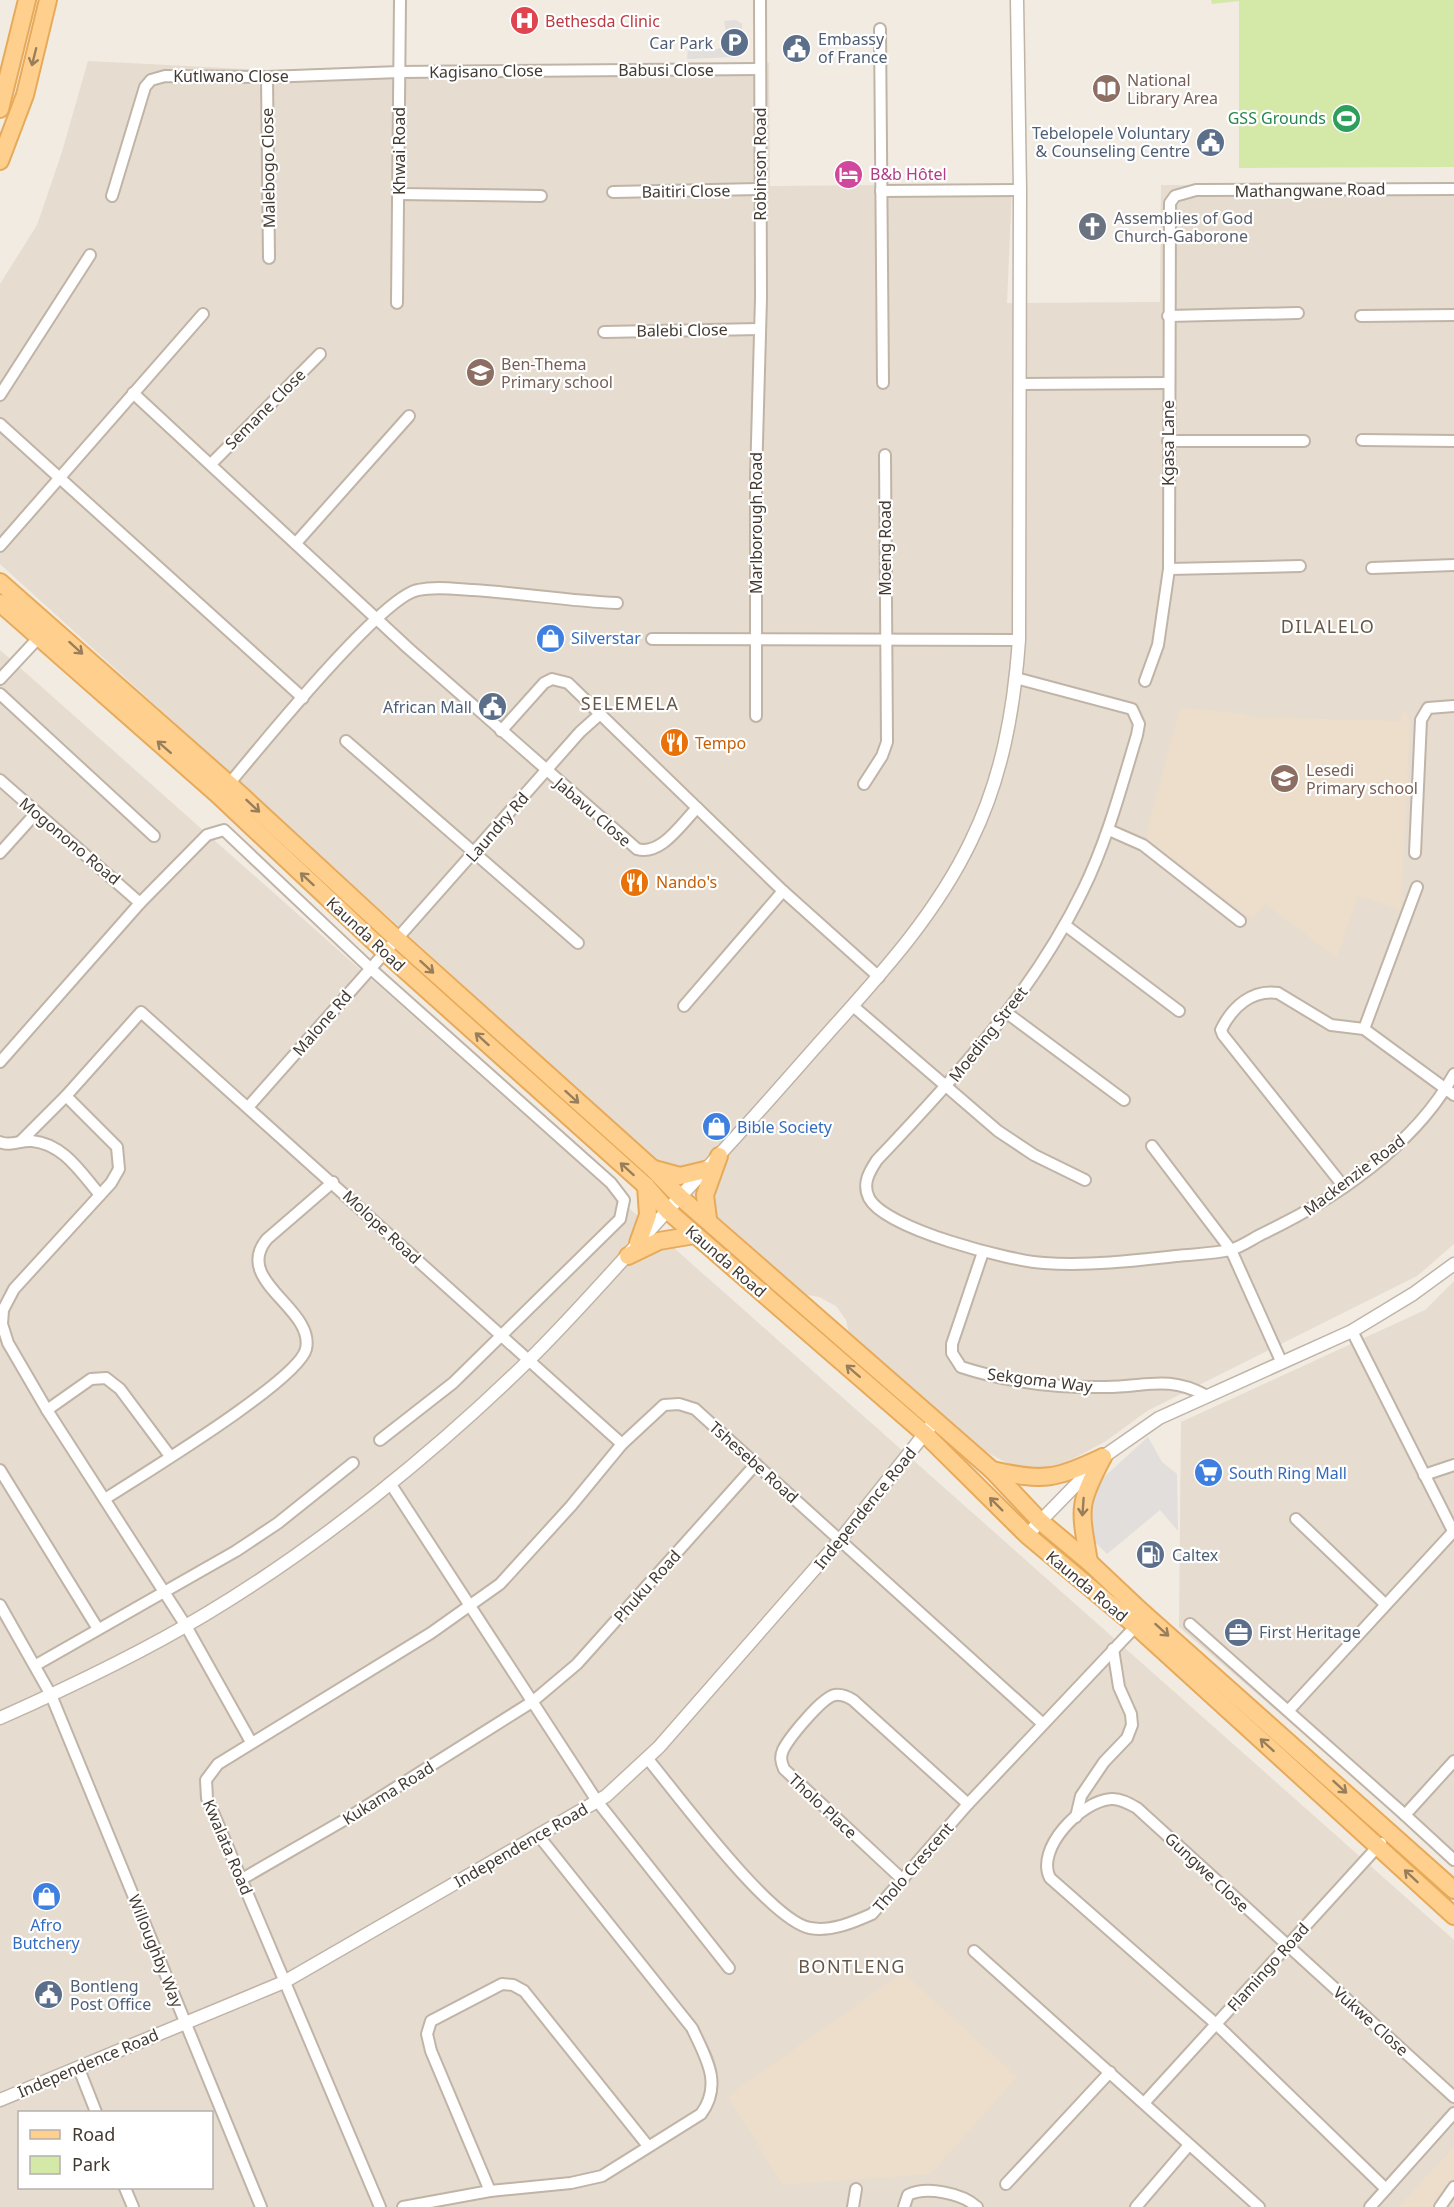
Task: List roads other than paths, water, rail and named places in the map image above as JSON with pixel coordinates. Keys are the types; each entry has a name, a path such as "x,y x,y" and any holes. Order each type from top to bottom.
{"main road":[{"path":"0,108 27,0"},
{"path":"0,162 25,95 48,0"},
{"name":"Kaunda Road","path":"0,582 44,631 217,794 653,1169 680,1197 708,1219 930,1428 1027,1535 1136,1626 1454,1916"},
{"name":"Kaunda Road","path":"0,603 44,631 229,783 391,946 646,1185 668,1211 930,1428 992,1470 1040,1521 1089,1562 1454,1890"},
{"path":"708,1219 705,1195 718,1156"},
{"path":"653,1169 680,1176 705,1170"},
{"path":"633,1250 648,1215 646,1185"},
{"path":"633,1250 659,1241 695,1235"},
{"path":"992,1470 1019,1476 1055,1477 1103,1457"},
{"path":"1089,1562 1081,1510 1084,1492 1103,1457"}],"street":[{"name":"Khwai Road","path":"398,303 400,0"},
{"name":"Robinson Road","path":"760,0 760,329"},
{"path":"0,1718 51,1695 186,1626 284,1562 390,1483 473,1413 529,1360 633,1250 853,1006 939,898 972,840 1004,751 1016,678 1019,640 1019,4"},
{"path":"880,29 883,382"},
{"name":"Babusi Close","path":"573,70 760,69"},
{"name":"Kagisano Close","path":"399,72 573,70"},
{"name":"Kutlwano Close","path":"112,196 141,99 151,80 165,76 267,77 399,72"},
{"name":"Malebogo Close","path":"267,77 269,258"},
{"name":"Baitiri Close","path":"613,192 759,189"},
{"name":"Mathangwane Road","path":"1170,203 1175,196 1196,190 1454,189"},
{"path":"881,191 1020,190"},
{"path":"399,194 541,196"},
{"name":"Kgasa Lane","path":"1145,681 1158,645 1169,569 1170,203"},
{"path":"0,395 90,255"},
{"path":"1168,316 1298,313"},
{"path":"0,546 203,314"},
{"path":"1361,316 1454,315"},
{"name":"Balebi Close","path":"604,332 760,329"},
{"name":"Marlborough Road","path":"756,716 755,501 760,329"},
{"name":"Semane Close","path":"211,465 320,354"},
{"path":"1020,384 1168,383"},
{"path":"133,393 376,618 546,771"},
{"path":"296,543 409,416"},
{"path":"0,424 303,698"},
{"path":"1362,440 1454,441"},
{"path":"1168,441 1304,441"},
{"name":"Moeng Road","path":"864,783 882,756 887,742 885,455"},
{"path":"1372,568 1454,565"},
{"path":"1169,569 1300,566"},
{"path":"229,783 376,618 405,593 430,588 528,594 575,602 618,603"},
{"path":"0,679 44,631"},
{"path":"652,639 1019,640"},
{"name":"Moeding Street","path":"1016,678 1132,709 1139,724 1137,735 1109,830 1065,925 1007,1013 946,1087 877,1160 869,1173 866,1186 870,1199 898,1222 983,1252 1043,1263 1086,1264 1231,1250"},
{"path":"501,731 544,683 552,679 568,683 599,716 783,891 879,976"},
{"path":"0,694 154,836"},
{"path":"1415,853 1420,720 1428,708 1454,706"},
{"name":"Laundry Rd","path":"391,946 580,732 599,716"},
{"path":"346,741 578,943"},
{"name":"Jabavu Close","path":"546,771 637,849 646,852 657,848 697,808"},
{"name":"Mogonono Road","path":"0,780 36,813 104,868 140,903"},
{"path":"0,853 36,813"},
{"path":"2,1054 140,903 207,835 224,830 370,968 611,1183 624,1200 620,1218 446,1390 380,1440"},
{"path":"1109,830 1143,845 1240,921"},
{"path":"1364,1029 1417,888"},
{"path":"684,1006 783,891"},
{"path":"1065,925 1179,1011"},
{"name":"Malone Rd","path":"249,1106 391,946"},
{"path":"1344,1187 1240,1059 1221,1030 1225,1021 1246,998 1268,991 1278,993 1331,1025 1364,1029 1450,1092"},
{"path":"853,1006 946,1087 1012,1140 1034,1155 1085,1180"},
{"name":"Molope Road","path":"66,1096 141,1012 249,1106 622,1444"},
{"path":"1007,1013 1124,1100"},
{"name":"Mackenzie Road","path":"1231,1250 1309,1212 1344,1187 1409,1135 1450,1092 1454,1074"},
{"path":"21,1141 66,1096 117,1147 120,1161 115,1176 100,1196 14,1289 3,1310 2,1324 8,1343 47,1410 186,1626 251,1742"},
{"path":"0,1142 8,1145 21,1141 44,1143 56,1149 67,1156 100,1196"},
{"path":"1152,1146 1231,1250 1281,1361"},
{"path":"105,1499 258,1396 285,1376 302,1357 306,1348 305,1333 262,1274 257,1257 260,1247 267,1239 333,1182"},
{"name":"Sekgoma Way","path":"983,1252 952,1344 955,1362 961,1367 990,1377 1063,1386 1108,1388 1182,1384 1205,1395"},
{"path":"1027,1535 1103,1457 1159,1418 1205,1395 1352,1331 1452,1269"},
{"path":"1289,1710 1385,1604 1454,1533 1352,1331"},
{"path":"47,1410 91,1379 106,1378 120,1389 170,1456"},
{"name":"Tshesebe Road","path":"472,1606 500,1584 532,1551 622,1444 664,1405 679,1404 694,1408 1043,1724"},
{"name":"Independence Road","path":"0,2100 80,2069 284,1982 597,1801 647,1758 840,1540 930,1428"},
{"path":"36,1665 278,1524 353,1462"},
{"name":"Phuku Road","path":"532,1702 577,1664 756,1464"},
{"path":"1424,1474 1454,1465"},
{"path":"0,1470 98,1629"},
{"path":"390,1483 597,1801 729,1968"},
{"path":"1296,1519 1385,1604"},
{"name":"Willoughby Way","path":"0,1605 51,1695 261,2207"},
{"name":"Kwalata Road","path":"380,2207 284,1982 205,1788 210,1772 218,1764 472,1606"},
{"path":"1190,1624 1289,1710 1454,1860"},
{"name":"Tholo Crescent","path":"647,1758 761,1895 787,1919 810,1929 850,1924 872,1914 968,1804 1136,1626"},
{"path":"1113,1649 1119,1687 1131,1714 1132,1725 1127,1738 1104,1762 1081,1796 1076,1817 1062,1830 1047,1856 1045,1868 1050,1878 1216,2024 1386,2189"},
{"name":"Tholo Place","path":"903,1880 784,1769 781,1760 782,1751 812,1713 829,1697 837,1694 854,1700 968,1804"},
{"name":"Kukama Road","path":"242,1879 346,1819 532,1702"},
{"path":"1405,1815 1454,1761"},
{"name":"Gungwe Close","path":"1076,1817 1096,1803 1112,1798 1137,1808 1287,1946"},
{"name":"Flamingo Road","path":"1145,2102 1391,1833"},
{"path":"403,2207 490,2191 571,2183 602,2176 701,2114 709,2104 713,2088 706,2059 692,2028 538,1835"},
{"name":"Vukwe Close","path":"1287,1946 1454,2097"},
{"path":"974,1951 1145,2102 1189,2145 1259,2207"},
{"path":"490,2191 430,2051 427,2034 431,2021 502,1984 513,1985 524,1991 648,2146"},
{"path":"80,2069 96,2111"},
{"path":"1006,2184 1110,2072"},
{"path":"1370,2207 1454,2113"},
{"path":"1136,2207 1189,2145"},
{"path":"1440,2207 1454,2187"},
{"path":"126,2189 132,2207"},
{"path":"853,2207 856,2189"},
{"path":"904,2207 908,2195 916,2191 945,2193 977,2207"}],"place":[{"name":"Bethesda Clinic","path":"524,21"},
{"name":"Car Park","path":"734,43"},
{"name":"Embassy of France","path":"797,48"},
{"name":"National Library Area","path":"1106,89"},
{"name":"GSS Grounds","path":"1347,118"},
{"name":"Tebelopele Voluntary & Counseling Centre","path":"1211,142"},
{"name":"B&b Hôtel","path":"849,174"},
{"name":"Assemblies of God Church-Gaborone","path":"1093,227"},
{"name":"Ben-Thema Primary school","path":"480,373"},
{"name":"Silverstar","path":"550,638"},
{"name":"African Mall","path":"493,707"},
{"name":"Tempo","path":"674,743"},
{"name":"Lesedi Primary school","path":"1285,779"},
{"name":"Nando's","path":"635,882"},
{"name":"Bible Society","path":"716,1127"},
{"name":"South Ring Mall","path":"1208,1473"},
{"name":"Caltex","path":"1151,1555"},
{"name":"First Heritage","path":"1238,1632"},
{"name":"Afro Butchery","path":"46,1897"},
{"name":"Bontleng Post Office","path":"49,1995"}],"district":[{"name":"DILALELO","path":"1328,627"},
{"name":"SELEMELA","path":"630,704"},
{"name":"BONTLENG","path":"852,1967"}]}
